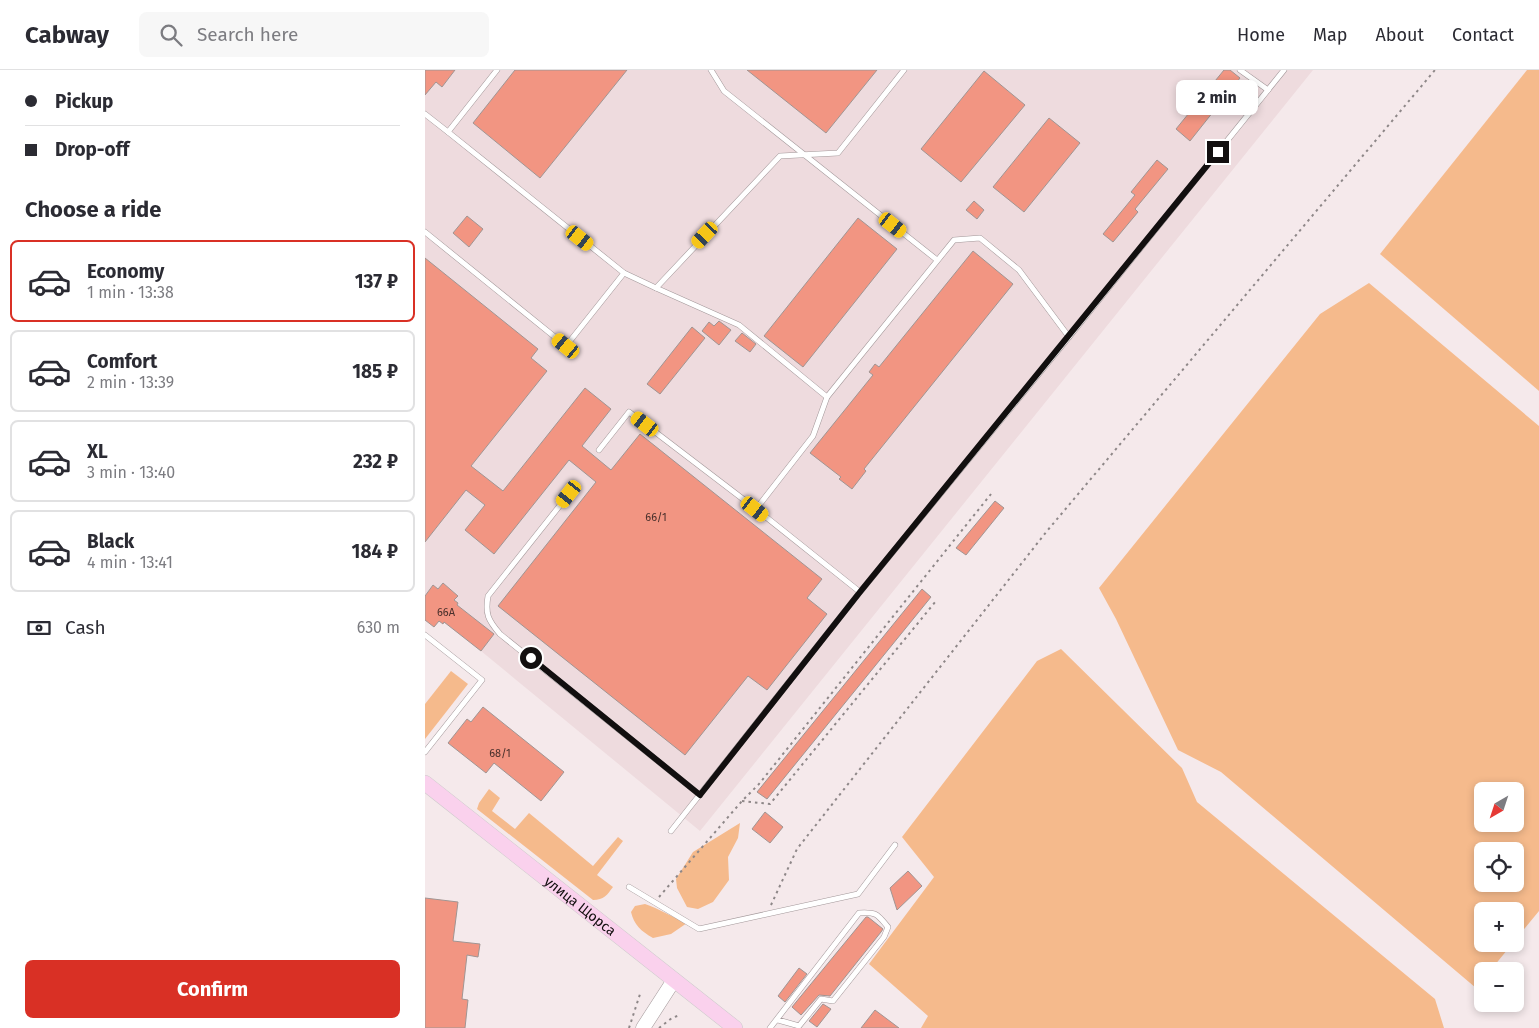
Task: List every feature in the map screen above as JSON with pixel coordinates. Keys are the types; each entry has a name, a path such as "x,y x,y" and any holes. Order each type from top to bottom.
{"main road":[{"name":"улица Щорса","path":"425,783 735,1028"},
{"path":"643,1028 674,980"}],"lane":[{"path":"448,132 497,70"},
{"path":"711,70 724,91 937,260"},
{"path":"655,288 780,156 838,153 904,70"},
{"path":"1240,70 1268,90"},
{"path":"671,831 860,592 1284,70"},
{"path":"425,114 624,273 739,325 827,397"},
{"path":"425,232 566,346 624,273"},
{"path":"755,509 813,436 827,397 954,240 980,238 1019,270 1069,337"},
{"path":"599,450 629,412 860,592"},
{"path":"569,494 488,596 486,609 491,623 500,634 700,795"},
{"path":"425,635 482,680 425,752"},
{"path":"629,887 699,930 858,894 895,845"},
{"path":"770,1028 859,913 872,912 879,917 888,927 884,937 833,1000 821,999 799,1026 778,1020"}],"path":[{"path":"767,914 797,849 1047,531 1435,70"},
{"path":"654,902 741,801 759,784 991,494"},
{"path":"741,801 770,804 936,601"},
{"path":"629,1028 641,991"},
{"path":"659,1028 672,1018 680,1015"}],"shaded area":[{"path":"425,70 1313,70 700,831 481,651 494,634 457,605 458,603 454,600 458,595 443,583 438,589 433,585 425,596"},
{"path":"1527,70 1539,70 1539,391 1380,254"},
{"path":"1369,283 1539,426 1539,911 1524,929 1524,902 1474,902 1474,952 1505,952 1497,962 1474,962 1474,986 1221,772 1178,750 1116,619 1099,588 1320,314"},
{"path":"1061,649 1182,768 1197,802 1435,999 1444,1028 921,1028 928,1016 869,964 934,877 902,837 1037,661"},
{"path":"451,671 468,684 425,739 425,704"},
{"path":"489,789 500,798 492,811 515,829 529,813 593,866 618,837 623,841 597,875 613,887 609,892 603,898 593,900 477,809"},
{"path":"740,823 738,838 728,857 729,880 713,902 698,909 687,907 677,888 676,879 693,852"},
{"path":"645,904 687,923 671,934 653,938 639,927 634,921 631,912 635,906"}],"building":[{"path":"425,70 455,70 442,87 436,82 425,95"},
{"path":"515,70 627,70 540,178 473,123"},
{"path":"747,70 877,70 826,133"},
{"path":"1224,70 1230,70 1240,78 1190,141 1176,129"},
{"path":"984,71 1025,105 961,182 921,149"},
{"path":"1049,118 1080,143 1024,212 993,187"},
{"path":"1157,160 1168,169 1135,209 1138,212 1113,242 1103,234 1135,195 1131,192"},
{"path":"974,201 984,210 977,219 966,210"},
{"path":"467,216 483,229 469,247 453,233"},
{"path":"858,218 897,249 803,367 764,336"},
{"path":"973,251 1013,284 864,469 866,471 852,489 839,479 841,477 810,453 873,375 869,372 875,364 879,367"},
{"path":"425,258 538,349 531,358 547,371 471,466 503,491 585,388 611,409 582,446 611,470 640,434 822,579 807,598 827,614 767,690 748,676 685,755 498,606 596,482 569,460 494,554 465,530 485,505 466,490 425,542"},
{"path":"719,321 731,330 719,345 702,331 709,322 714,326"},
{"path":"692,327 705,338 660,394 647,384"},
{"path":"742,333 756,344 750,352 735,341"},
{"path":"995,501 1004,508 966,555 956,548"},
{"path":"443,583 458,596 454,600 458,603 457,605 494,634 481,651 444,622 443,624 439,621 434,627 425,620 425,596 433,585 438,589"},
{"path":"922,589 931,597 767,799 757,792"},
{"path":"483,707 564,772 541,801 494,763 486,773 448,743 467,719 471,722"},
{"path":"765,812 783,827 770,843 752,829"},
{"path":"908,871 922,886 897,910 890,888"},
{"path":"425,898 458,902 453,941 480,944 478,957 467,955 462,999 468,1000 465,1028 425,1028"},
{"path":"866,917 883,929 830,996 819,995 801,1015 792,1007"},
{"path":"799,968 807,974 785,1002 778,996"},
{"path":"823,1004 831,1009 817,1027 809,1021"},
{"path":"875,1010 899,1028 861,1028"}],"route":[{"path":"531,658 700,795 860,592 1218,152"}]}
